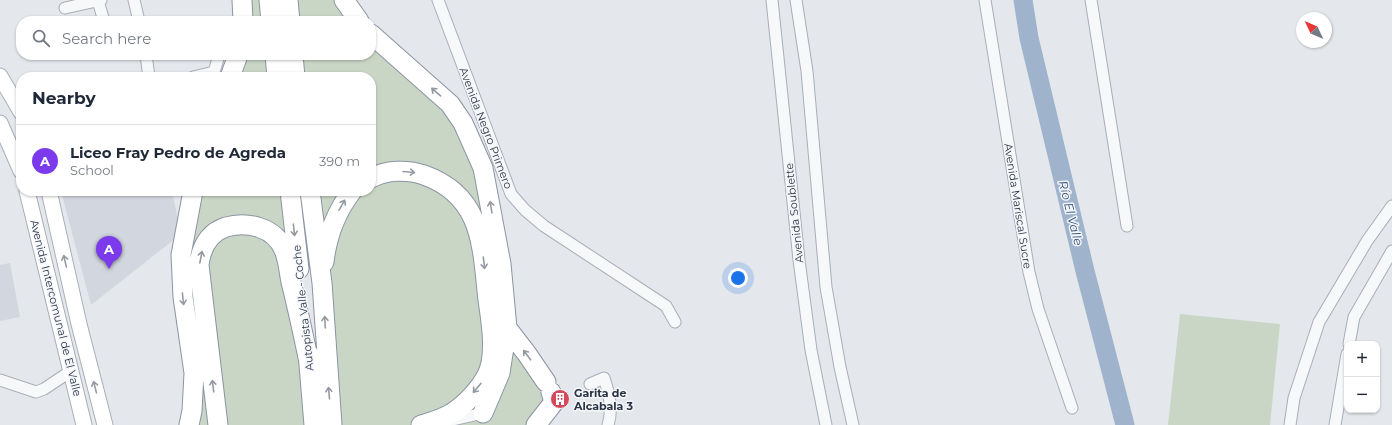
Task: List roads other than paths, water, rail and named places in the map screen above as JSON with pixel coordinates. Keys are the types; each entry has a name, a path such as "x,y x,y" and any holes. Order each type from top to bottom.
{"highway":[{"path":"242,0 243,16"},
{"path":"269,0 271,16"},
{"path":"288,0 290,16"},
{"path":"344,0 355,16"},
{"path":"376,38 450,104 463,123 475,147 483,168 490,198 501,264 507,328 500,373 483,413"},
{"path":"232,72 236,60"},
{"path":"275,60 277,72"},
{"path":"293,60 295,72"},
{"path":"376,175 379,173 418,173 446,184 468,208 481,238 492,332 491,358 487,374 480,386 452,413 421,425"},
{"path":"188,425 192,411 194,372 183,297 181,255 192,196"},
{"name":"Autopista Valle - Coche","path":"291,196 310,366 314,425"},
{"name":"Autopista Valle - Coche","path":"311,196 322,283 332,425"},
{"path":"322,283 325,255 331,230 336,215 349,196"},
{"path":"218,425 199,265 201,253 206,241 222,229 246,225 258,227 269,232 284,249 310,366"},
{"path":"507,328 527,354 550,392 536,425"}],"main road":[{"path":"0,76 16,103"},
{"path":"0,123 16,160"},
{"name":"Avenida Intercomunal de El Valle","path":"28,196 84,425"},
{"name":"Avenida Intercomunal de El Valle","path":"50,196 105,425"}],"street":[{"path":"65,8 100,0 103,16"},
{"path":"136,0 138,16"},
{"name":"Avenida Negro Primero","path":"438,0 511,194 525,210 544,226 666,306 675,322"},
{"name":"Avenida Soublette","path":"772,0 802,284 811,350 826,425"},
{"path":"796,0 807,71 826,287 832,328 853,425"},
{"name":"Avenida Mariscal Sucre","path":"985,0 1029,272 1038,309 1072,408"},
{"path":"1091,0 1127,226"},
{"path":"147,60 148,72"},
{"path":"214,72 218,60"},
{"path":"1290,425 1294,398 1319,322 1367,241 1390,210"},
{"path":"1350,341 1354,317 1392,251"},
{"path":"0,380 36,392 44,389 71,372"},
{"path":"1335,425 1344,372"},
{"path":"590,384 604,378 609,396 610,409 608,425"},
{"path":"433,425 483,413"}],"waterway":[{"name":"Río El Valle","path":"1023,0 1029,38 1085,271 1125,425"}],"place":[{"name":"Liceo Fray Pedro de Agreda","path":"109,269"},
{"name":"Garita de Alcabala 3","path":"560,399"}]}
